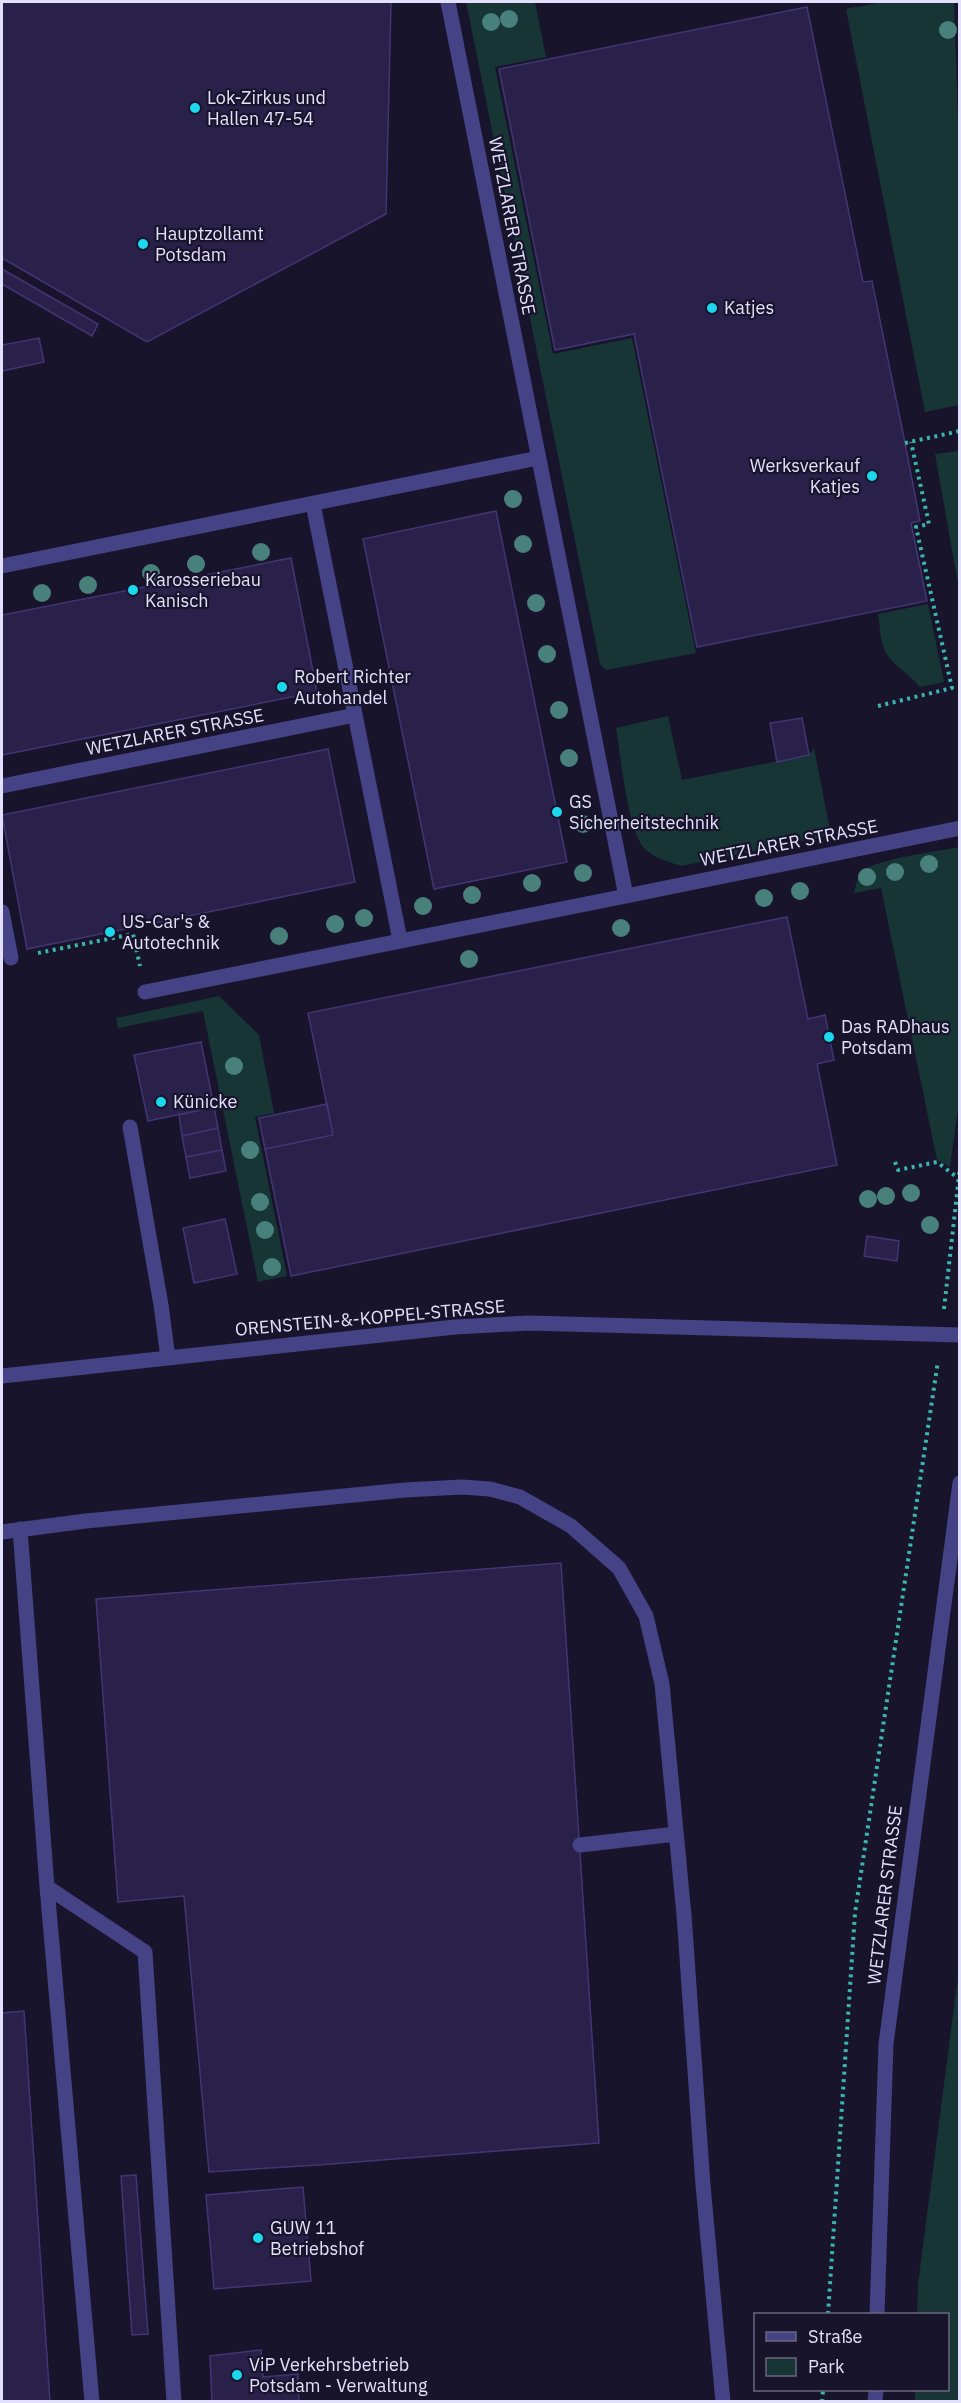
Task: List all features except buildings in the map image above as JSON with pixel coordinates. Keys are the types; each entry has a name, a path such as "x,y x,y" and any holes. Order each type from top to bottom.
{"street":[{"name":"WETZLARER STRASSE","path":"448,2 626,896"},
{"path":"2,566 538,458"},
{"path":"313,504 400,940"},
{"name":"WETZLARER STRASSE","path":"2,786 355,715"},
{"name":"WETZLARER STRASSE","path":"145,992 960,828"},
{"path":"2,912 11,958"},
{"path":"130,1127 168,1358"},
{"name":"ORENSTEIN-&-KOPPEL-STRASSE","path":"2,1376 455,1327 529,1323 960,1335"},
{"name":"WETZLARER STRASSE","path":"877,2313 886,2044 960,1483"},
{"path":"2,1532 405,1490 462,1487 490,1489 520,1497 571,1526 619,1568 646,1616 662,1684 723,2402"},
{"path":"20,1529 47,1887 92,2402"},
{"path":"580,1845 676,1834"},
{"path":"47,1887 145,1952 174,2402"}],"path":[{"path":"905,443 960,431"},
{"path":"878,706 952,688 916,527 929,524 911,442"},
{"path":"11,958 133,934 145,992"},
{"path":"895,1162 898,1170 937,1162 958,1179"},
{"path":"828,2313 855,1913 942,1335 960,1167"}],"green space":[{"path":"466,2 535,2 546,57 495,67 553,354 632,338 696,653 606,670 600,664"},
{"path":"884,2 954,2 960,182 959,405 925,412 846,9"},
{"path":"960,451 959,589 935,454"},
{"path":"928,604 944,682 920,687 886,653 881,639 878,614"},
{"path":"668,716 682,780 809,755 814,748 831,835 682,866 652,854 638,839 633,825 616,728"},
{"path":"959,847 960,1093 950,1167 937,1160 881,888 854,893 859,876 870,867 894,859"},
{"path":"219,996 259,1035 274,1113 255,1117 287,1276 258,1282 203,1011 118,1028 116,1018"},
{"path":"959,1969 959,2401 915,2401 915,2391 949,2391 949,2313 917,2313 918,2284"}],"place":[{"name":"Lok-Zirkus und Hallen 47-54","path":"195,108"},
{"name":"Hauptzollamt Potsdam","path":"143,244"},
{"name":"Katjes","path":"712,308"},
{"name":"Werksverkauf Katjes","path":"872,476"},
{"name":"Karosseriebau Kanisch","path":"133,590"},
{"name":"Robert Richter Autohandel","path":"282,687"},
{"name":"GS Sicherheitstechnik","path":"557,812"},
{"name":"US-Car's & Autotechnik","path":"110,932"},
{"name":"Das RADhaus Potsdam","path":"829,1037"},
{"name":"Künicke","path":"161,1102"},
{"name":"GUW 11 Betriebshof","path":"258,2238"},
{"name":"ViP Verkehrsbetrieb Potsdam - Verwaltung","path":"237,2375"}]}
